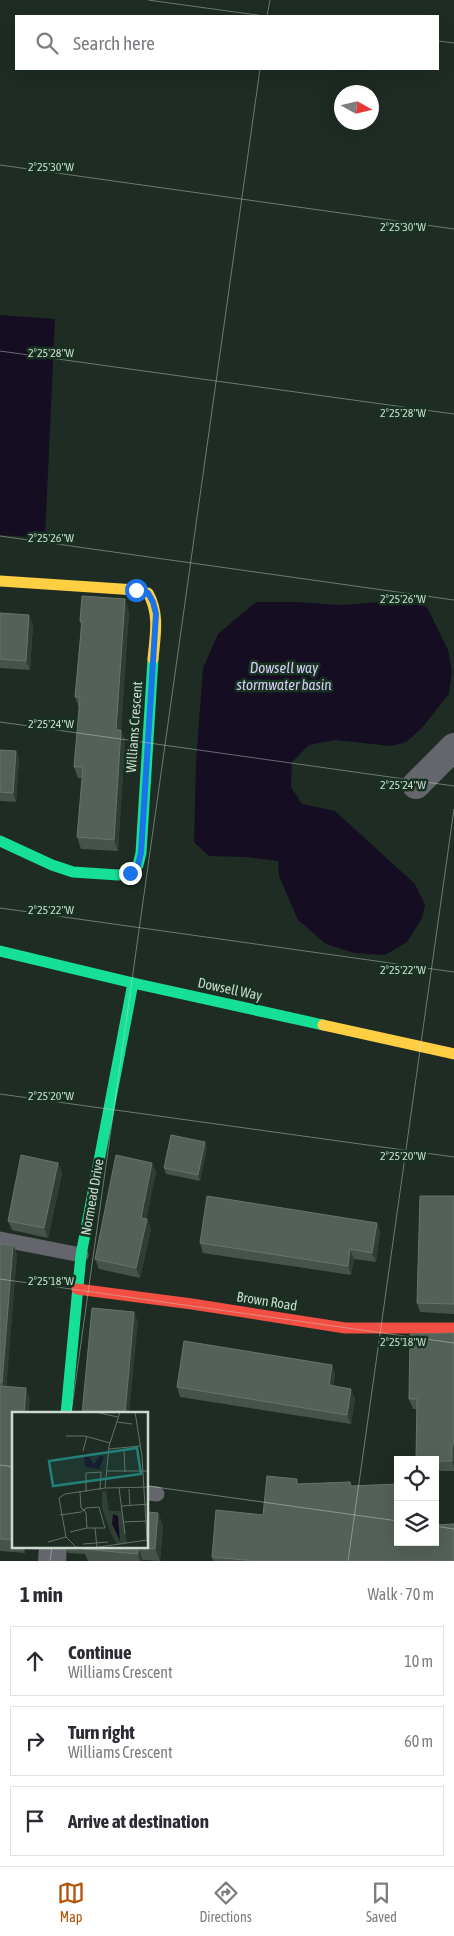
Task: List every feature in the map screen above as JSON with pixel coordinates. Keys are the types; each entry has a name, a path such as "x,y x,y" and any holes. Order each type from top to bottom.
{"street":[{"name":"Williams Crescent","path":"0,581 136,590 148,593 156,614 141,853 138,865 130,873 118,875 73,872 52,866 0,841"},
{"path":"416,785 454,747"},
{"name":"Dowsell Way","path":"0,951 133,983 454,1054"},
{"name":"Normead Drive","path":"66,1412 77,1289 82,1256 133,983"},
{"name":"Brown Road","path":"77,1289 192,1304 345,1328 454,1328"},
{"path":"52,1561 53,1548"}],"lane":[{"path":"0,1239 82,1256"}],"water":[{"path":"0,315 55,319 45,538 0,535"},
{"name":"Dowsell way stormwater basin","path":"406,600 427,607 448,650 452,672 449,694 421,729 406,742 391,746 335,740 309,745 292,762 291,787 302,804 335,811 415,884 425,905 422,918 407,942 385,955 354,953 326,944 298,920 279,876 278,861 245,857 209,856 194,842 196,763 203,668 218,634 256,602 341,605"}],"building":[{"path":"82,596 125,599 116,730 121,730 114,840 77,837 83,767 74,767 80,697 75,697 82,621 80,621"},
{"path":"0,613 29,615 26,661 0,659"},
{"path":"0,750 16,751 13,793 0,792"},
{"path":"171,1135 205,1142 198,1175 164,1168"},
{"path":"21,1155 58,1163 44,1228 8,1221"},
{"path":"116,1155 152,1163 141,1218 147,1219 136,1268 95,1259"},
{"path":"207,1196 377,1223 372,1253 350,1249 348,1266 200,1243"},
{"path":"420,1196 454,1196 454,1304 417,1303"},
{"path":"0,1244 13,1245 2,1383 0,1383"},
{"path":"92,1308 134,1312 125,1412 82,1412"},
{"path":"454,1333 454,1443 452,1444 452,1461 439,1461 439,1456 416,1456 417,1399 409,1399 410,1334"},
{"path":"184,1341 332,1365 329,1385 351,1389 347,1415 177,1387"},
{"path":"0,1386 26,1388 24,1412 12,1412 12,1540 0,1539"},
{"path":"267,1476 297,1479 297,1484 350,1482 351,1486 394,1484 394,1546 439,1546 439,1525 454,1524 454,1561 257,1561 212,1557 216,1510 263,1515"},
{"path":"149,1512 158,1513 155,1549 146,1548 149,1548"},
{"path":"138,1548 138,1554 83,1549"}],"traffic: fast":[{"path":"0,841 52,865 73,872 118,875 130,873 138,865 141,853 153,659"},
{"path":"0,951 323,1025"},
{"path":"66,1412 81,1255 133,983"}],"traffic: slow":[{"path":"0,581 136,590 148,593 152,601 155,617 153,659"},
{"path":"323,1025 454,1054"}],"traffic: jam":[{"path":"77,1289 192,1304 345,1328 454,1328"}],"route":[{"path":"130,873 138,865 141,853 156,614 148,593 136,590"}]}
